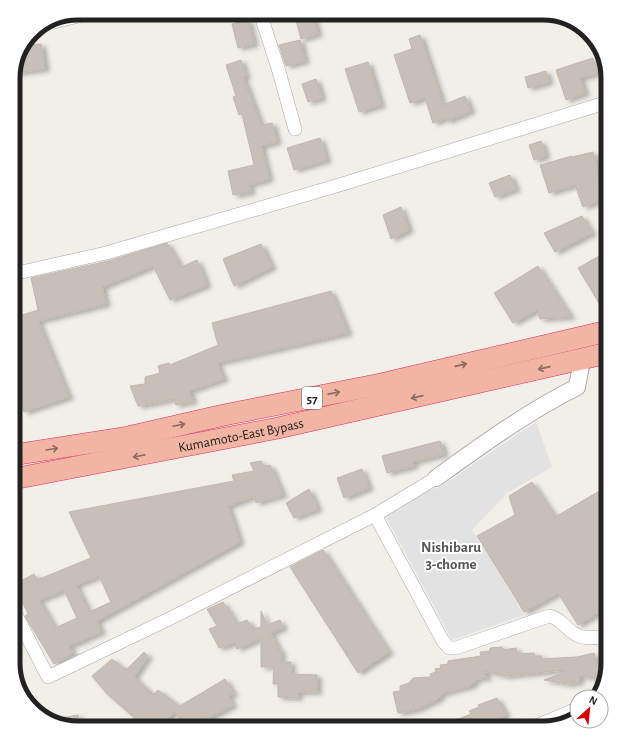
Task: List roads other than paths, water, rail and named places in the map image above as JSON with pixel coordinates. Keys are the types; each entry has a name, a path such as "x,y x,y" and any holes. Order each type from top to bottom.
{"highway":[{"name":"Kumamoto-East Bypass","path":"20,454 128,437 224,415 381,384 601,333"},
{"name":"Kumamoto-East Bypass","path":"20,478 278,428 601,355"}],"street":[{"path":"262,20 278,68 295,129"},
{"path":"20,272 106,253 336,186 601,104"},
{"path":"20,623 48,677 171,618 375,515 436,478 503,430 552,400 577,387 582,360"},
{"path":"375,515 443,641 449,648 456,648 549,616 555,617 570,632 581,637 601,636"},
{"path":"549,720 569,712"}],"district":[{"name":"Nishibaru 3-chome","path":"451,556"}]}
